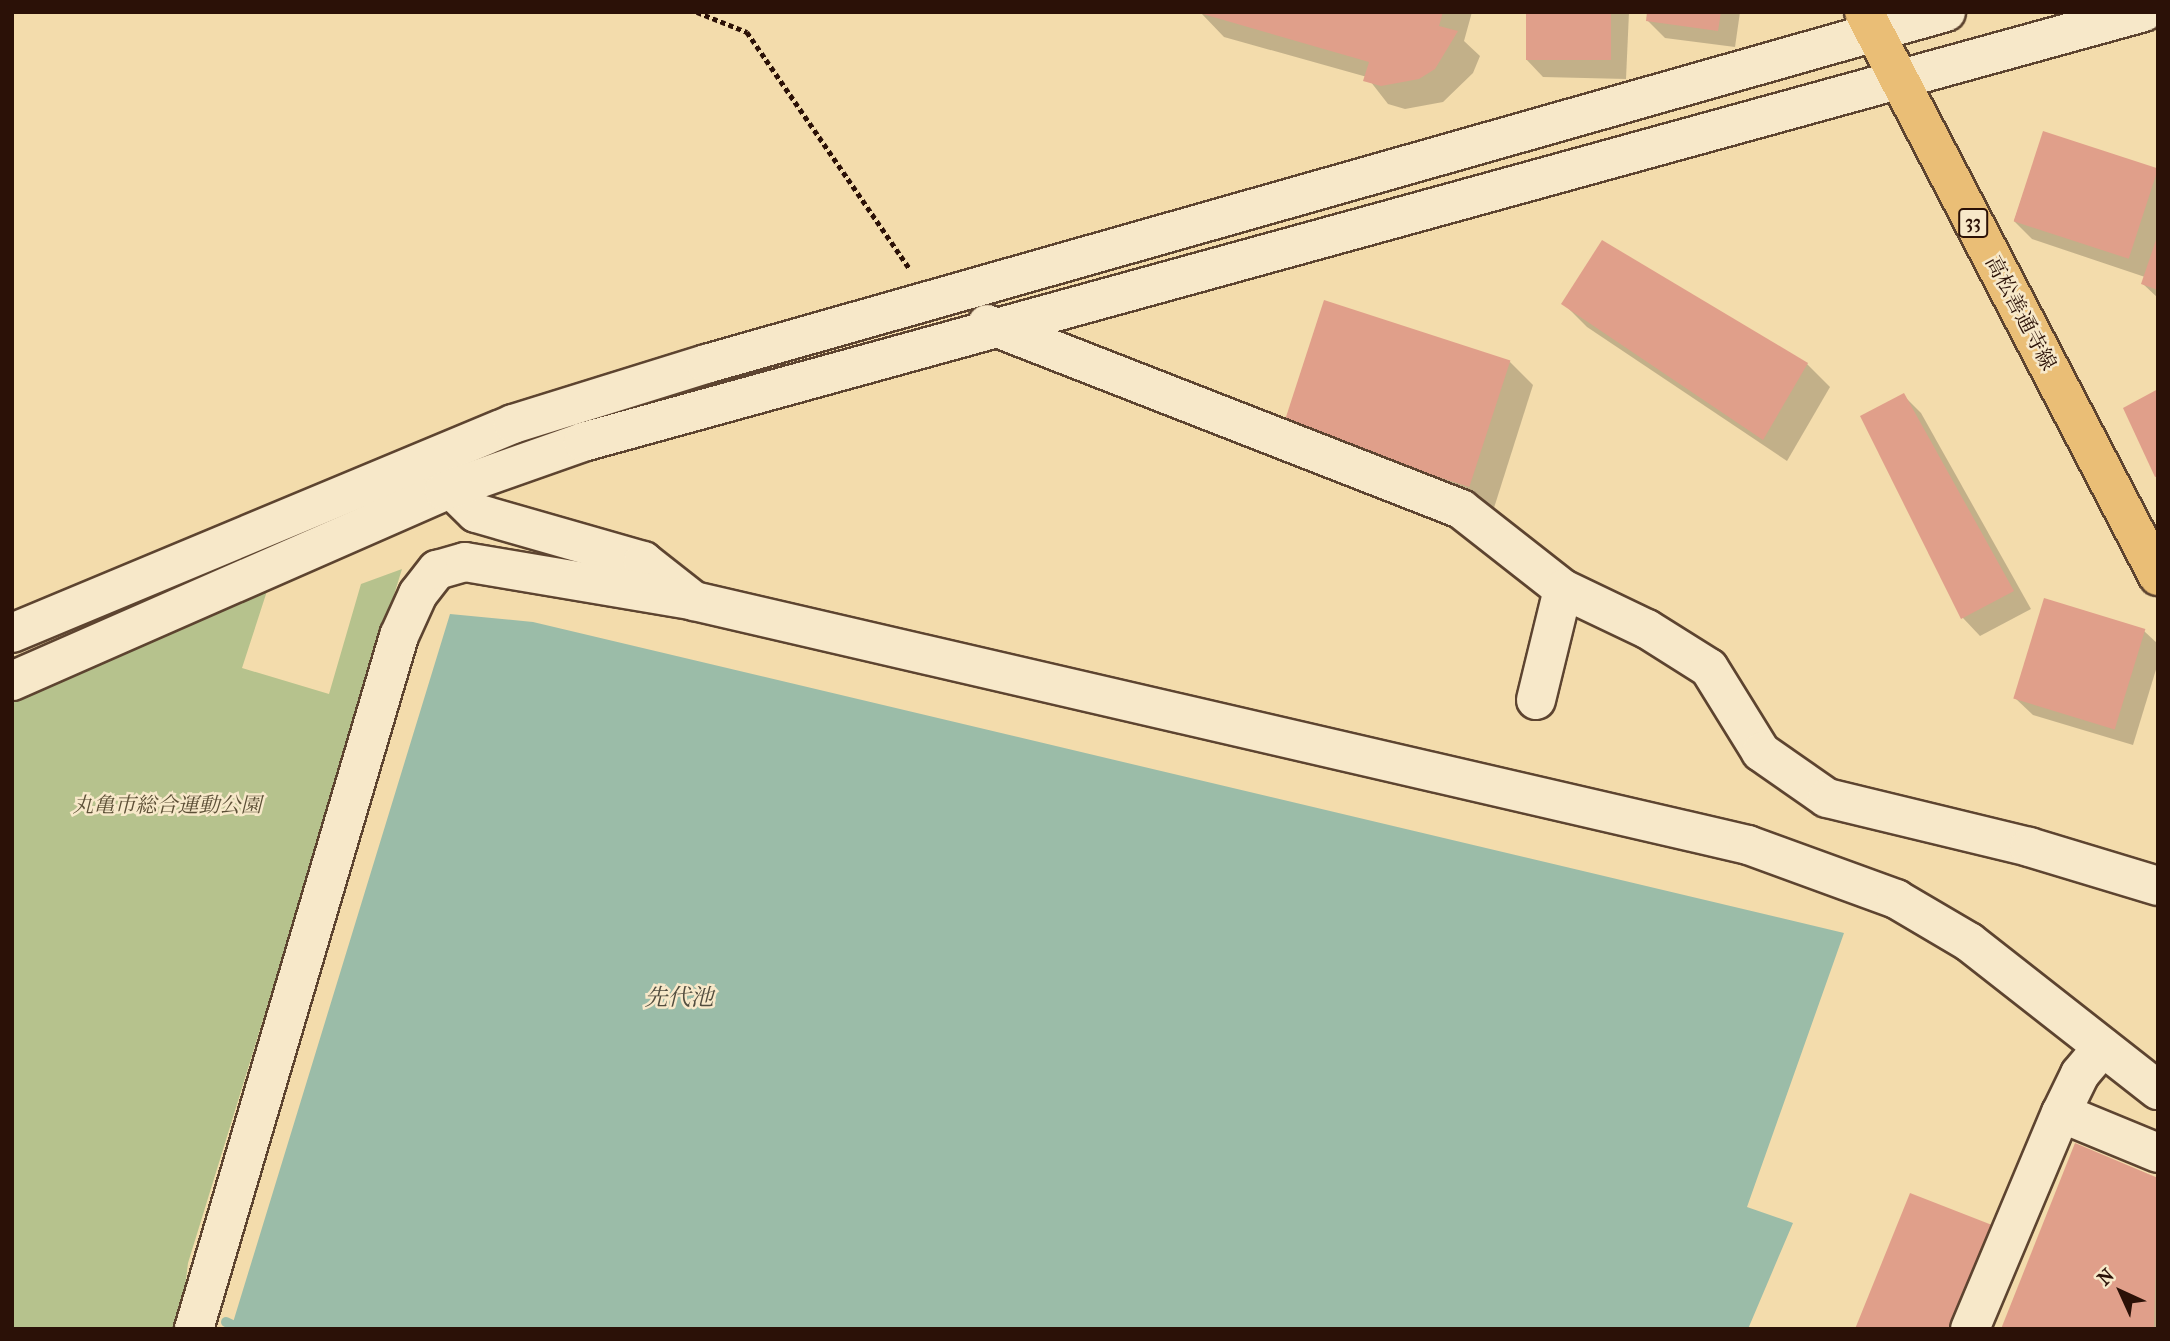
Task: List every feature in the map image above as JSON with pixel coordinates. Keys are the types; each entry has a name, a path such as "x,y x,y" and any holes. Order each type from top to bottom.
{"main road":[{"name":"高松善通寺線","path":"1870,22 2158,576"}],"street":[{"path":"12,633 422,461 680,372 933,300 1870,22 1946,12"},
{"path":"12,681 451,488 583,442 2144,12"},
{"path":"933,300 995,327 1409,484 1461,509 1563,589 1647,629 1709,668 1761,752 1827,798 2029,847 2158,886"},
{"path":"422,461 477,513 643,561 694,601"},
{"path":"194,1329 399,636 418,594 436,570 465,562 694,601 1748,845 1896,899 1969,942 2158,1090"},
{"path":"1536,700 1563,589"},
{"path":"1969,1329 2080,1074 2103,1047"},
{"path":"2061,1114 2158,1153"}],"path":[{"path":"697,12 747,32 933,300"}],"green space":[{"name":"丸亀市総合運動公園","path":"402,569 188,1263 180,1329 12,1329 12,703 267,591 242,668 329,694 361,584"}],"water":[{"name":"先代池","path":"450,614 533,622 1844,933 1747,1207 1793,1223 1748,1329 231,1329"}],"building":[{"path":"1196,12 1443,12 1439,26 1458,31 1435,69 1419,79 1381,86 1363,81 1369,62"},
{"path":"1526,12 1611,12 1611,60 1526,60"},
{"path":"1647,12 1721,12 1718,31 1646,21"},
{"path":"2043,131 2158,168 2129,259 2014,221"},
{"path":"2158,237 2158,290 2141,284"},
{"path":"1602,240 1808,363 1763,440 1561,304"},
{"path":"1324,300 1510,361 1469,487 1283,426"},
{"path":"2158,389 2158,476 2155,477 2123,408"},
{"path":"1904,393 2014,591 1961,619 1860,416"},
{"path":"2044,598 2145,629 2115,729 2013,698"},
{"path":"2075,1143 2158,1178 2154,1329 2001,1329"},
{"path":"1910,1193 1992,1225 1950,1329 1855,1329"}],"waterway":[{"path":"226,1322 241,1329"}]}
